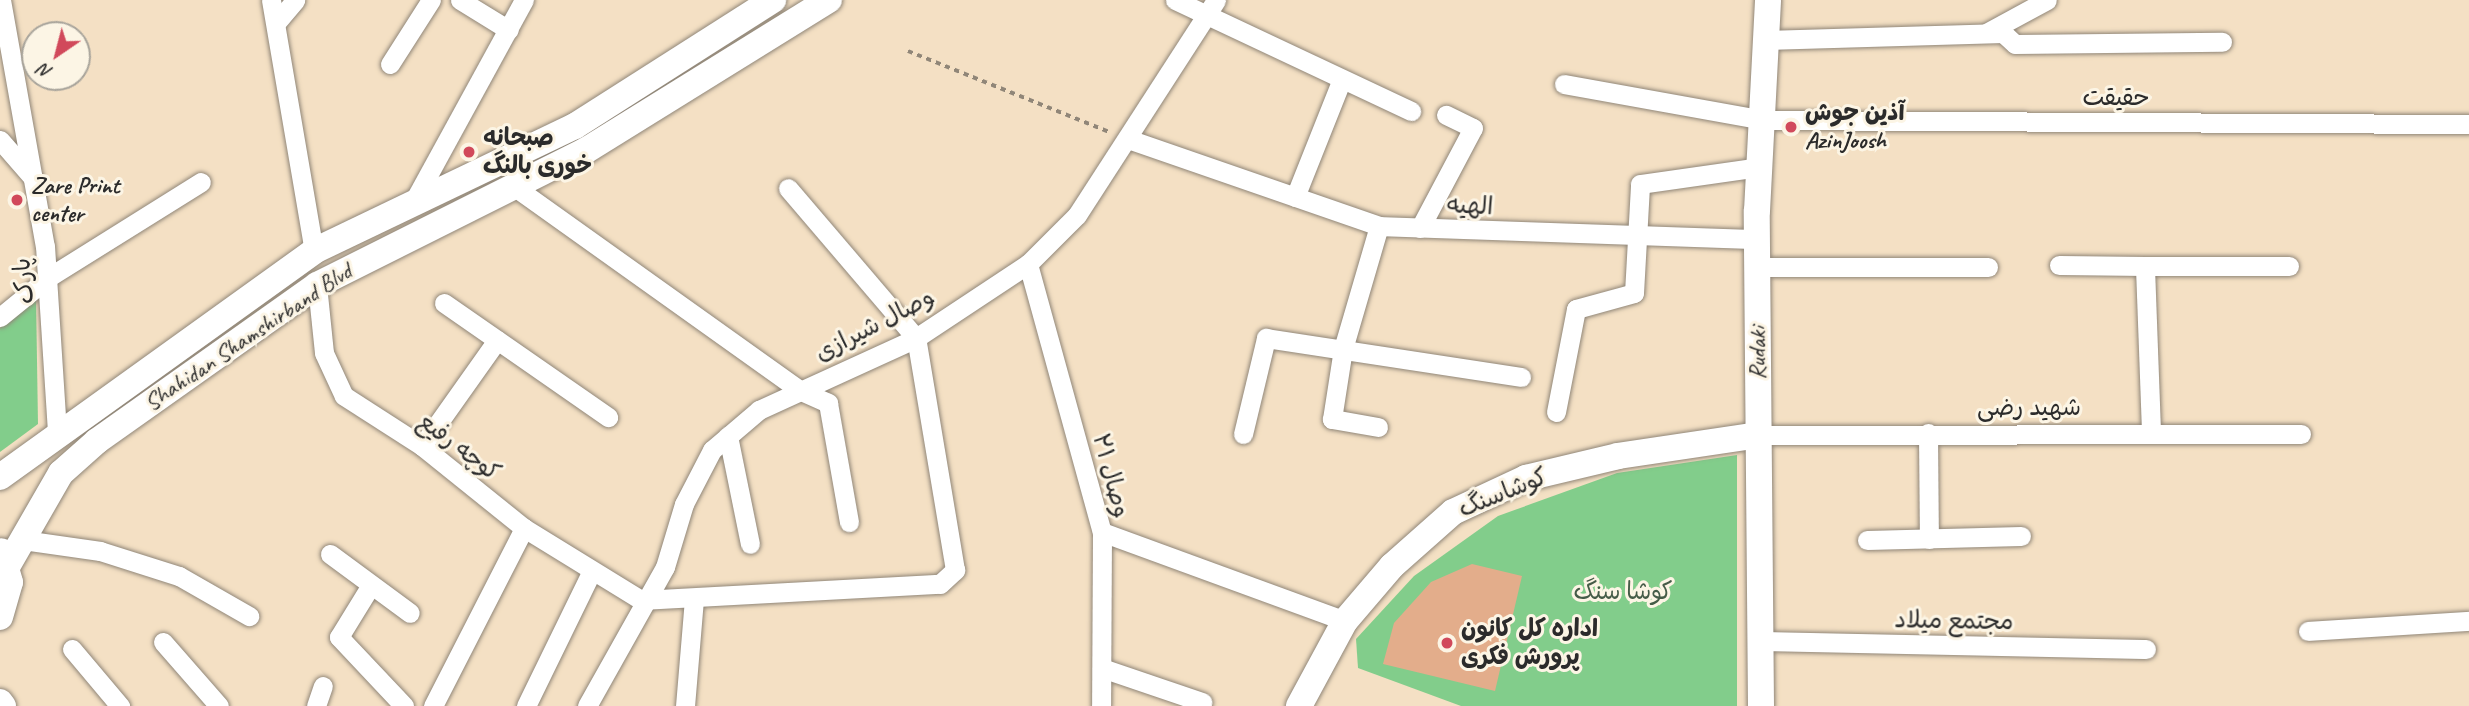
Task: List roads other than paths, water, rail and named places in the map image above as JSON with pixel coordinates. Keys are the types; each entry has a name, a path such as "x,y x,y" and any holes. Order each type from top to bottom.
{"main road":[{"name":"Shahidan Shamshirband Blvd","path":"0,477 314,251 415,199 575,126 773,0"},
{"name":"Shahidan Shamshirband Blvd","path":"10,551 61,473 97,441 317,285 512,185 585,151 829,0"},
{"name":"Rudaki","path":"1760,706 1758,239 1768,0"},
{"name":"کوشاسنگ","path":"1299,706 1345,621 1392,566 1453,512 1526,478 1618,456 1758,435"},
{"path":"0,617 10,551"},
{"path":"0,702 4,706"}],"street":[{"name":"پارک","path":"1,0 36,181 48,278 57,434"},
{"path":"271,0 314,251"},
{"path":"276,23 295,0"},
{"path":"390,64 430,0"},
{"path":"460,0 509,30"},
{"path":"415,199 524,0"},
{"path":"1175,0 1212,8 1342,79 1411,111"},
{"path":"1986,34 2046,0"},
{"name":"وصال شیرازی","path":"587,706 641,600 665,567 684,505 712,450 728,436 799,390 916,338 1028,264 1077,215 1212,8"},
{"path":"1765,40 2003,33 2015,44 2222,42"},
{"path":"1295,197 1342,79"},
{"name":"حقیقت","path":"1564,85 1763,120 2469,124"},
{"path":"1420,228 1473,128 1447,115"},
{"name":"الهیه","path":"1128,139 1379,226 1637,238 1758,239"},
{"path":"0,141 36,181"},
{"path":"1556,412 1576,309 1634,293 1640,184 1760,167"},
{"path":"0,317 48,278 201,182"},
{"path":"512,185 799,390 828,403 849,522"},
{"path":"641,600 940,584 954,570 916,338 788,188"},
{"path":"1378,427 1332,419 1343,349 1379,226"},
{"name":"وصال ۲۱","path":"1028,264 1102,532 1101,706"},
{"path":"2059,265 2289,266"},
{"path":"2145,266 2151,431"},
{"path":"1758,267 1988,267"},
{"name":"کوچه رفیع","path":"317,285 324,353 344,396 422,446 524,528 591,573 641,600"},
{"path":"444,303 608,417"},
{"path":"1243,434 1266,338 1521,377"},
{"path":"422,446 497,340"},
{"name":"شهید رضی","path":"1758,435 2151,431 2301,434"},
{"path":"1928,433 1929,539"},
{"path":"728,436 750,544"},
{"path":"433,706 524,528"},
{"path":"1102,532 1345,621"},
{"path":"1867,541 2021,536"},
{"path":"10,551 100,551 179,576 249,616"},
{"path":"330,554 410,613"},
{"path":"526,706 591,573"},
{"path":"371,585 339,637 404,706"},
{"path":"685,706 694,599"},
{"path":"2308,631 2469,621"},
{"name":"مجتمع میلاد","path":"1760,641 2146,649"},
{"path":"163,642 208,702"},
{"path":"72,649 120,706"},
{"path":"1102,668 1202,702"},
{"path":"316,706 323,685"}],"place":[{"name":"آذین جوش AzinJoosh","path":"1791,127"},
{"name":"صبحانه خوری بالنگ","path":"469,152"},
{"name":"Zare Print center","path":"17,200"},
{"name":"اداره کل کانون پرورش فکری","path":"1447,643"}],"park label":[{"name":"کوشا سنگ","path":"1623,592"}]}
